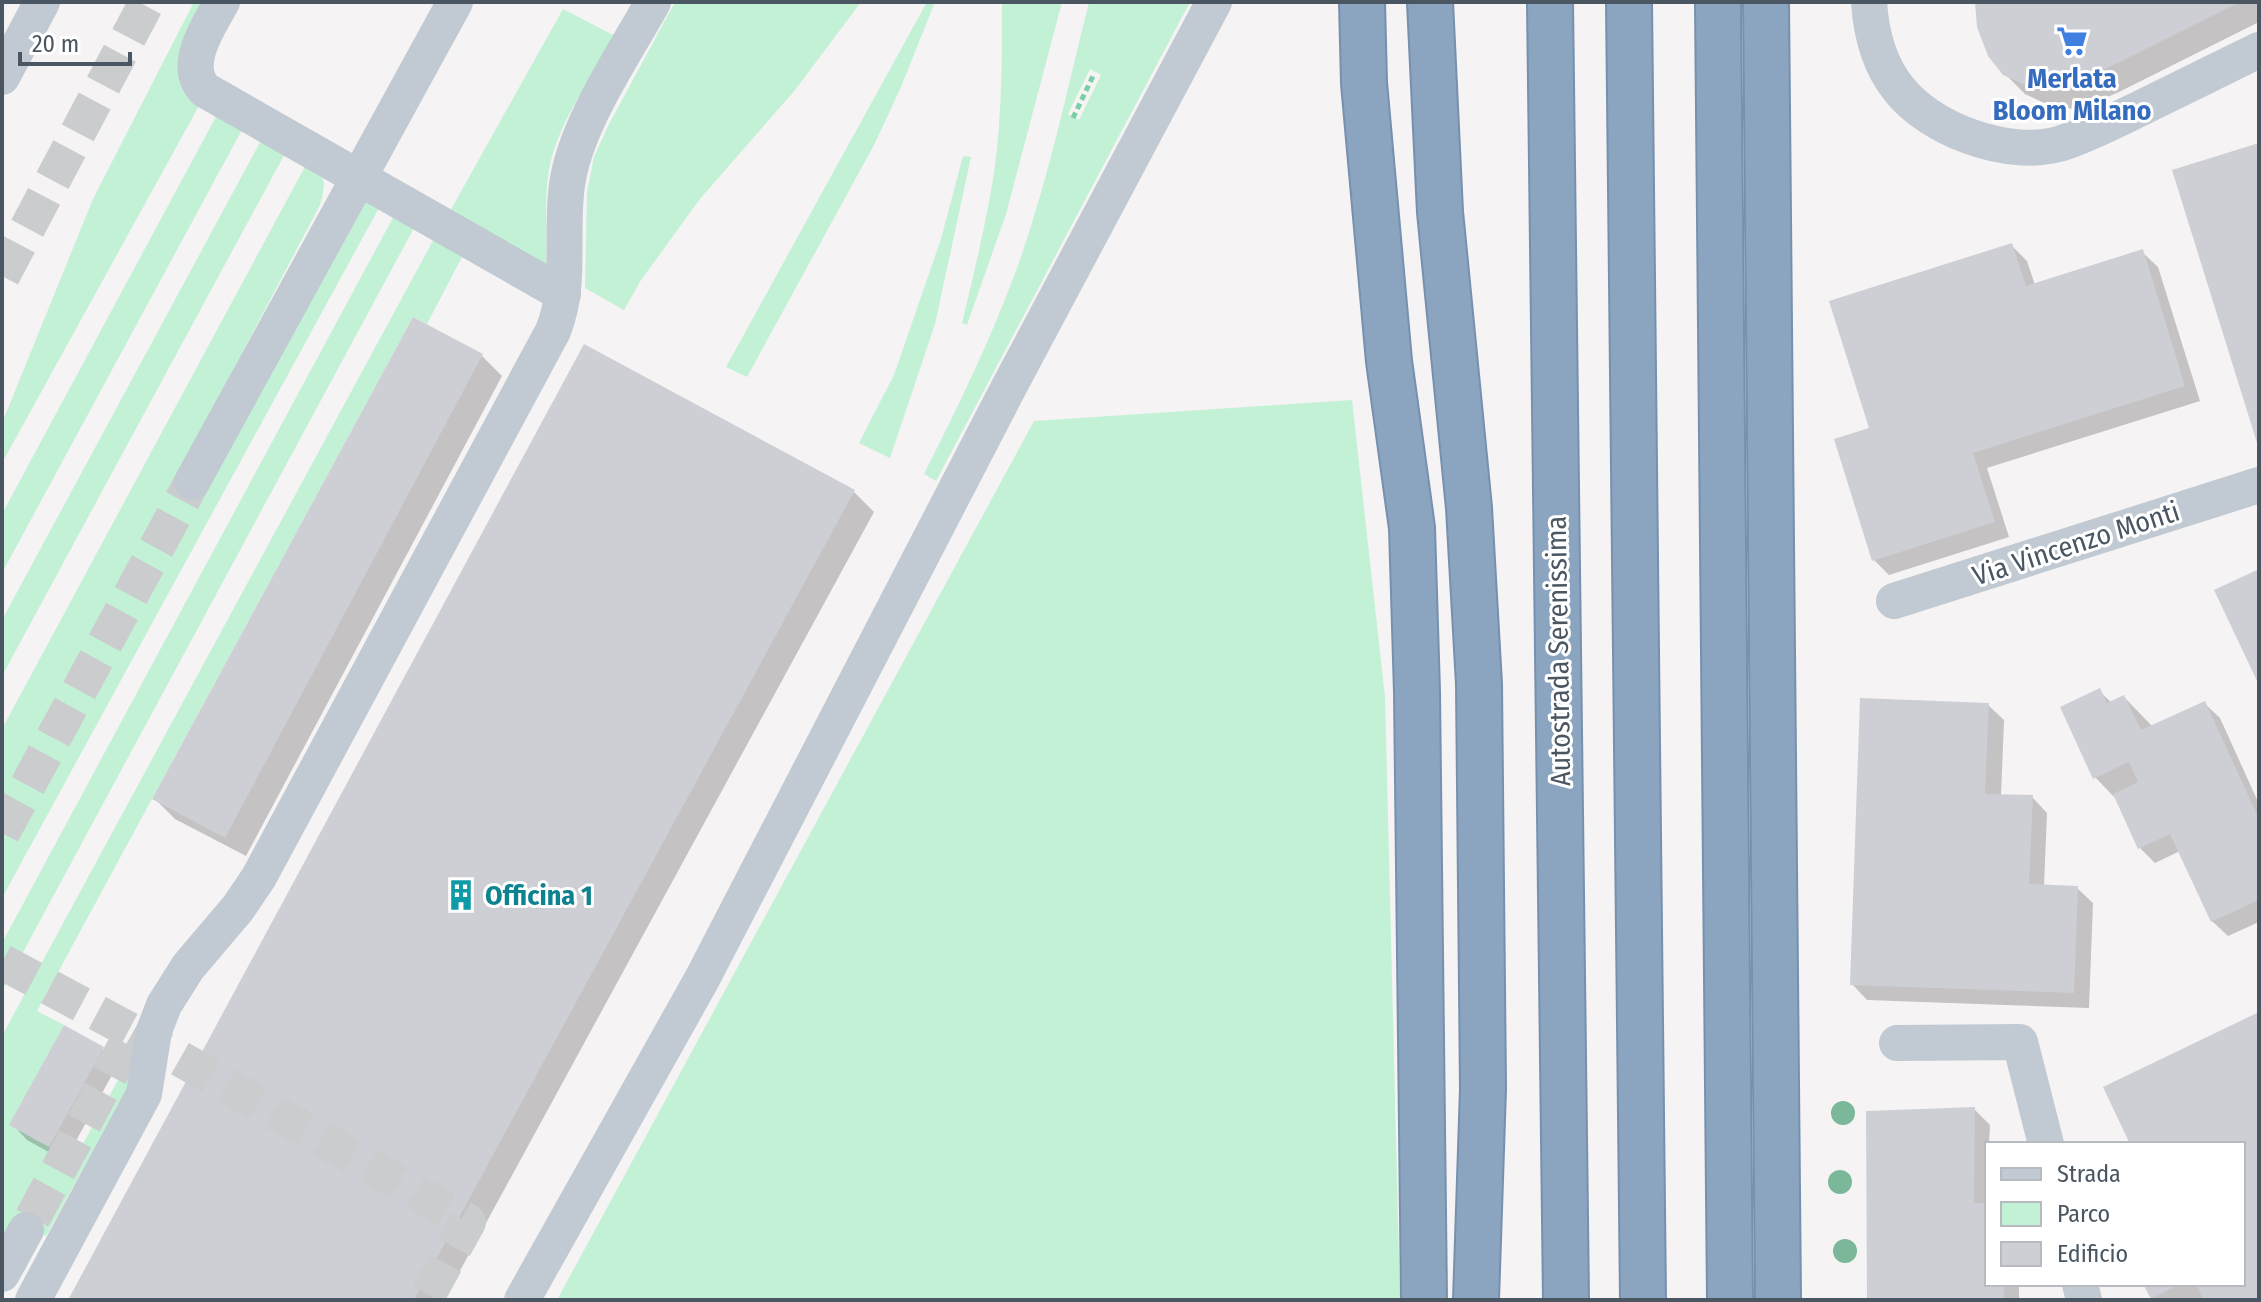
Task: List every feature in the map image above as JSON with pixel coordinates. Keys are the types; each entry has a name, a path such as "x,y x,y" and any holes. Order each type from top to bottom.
{"highway":[{"path":"1362,2 1364,83 1389,361 1412,528 1417,692 1424,1300"},
{"path":"1430,2 1440,212 1469,508 1479,684 1483,1089 1474,1300"},
{"name":"Autostrada Serenissima","path":"1550,2 1566,1300"},
{"path":"1629,2 1643,1300"},
{"path":"1718,2 1730,1300"},
{"path":"1766,2 1778,1300"},
{"path":"1374,190 1409,363 1426,492 1453,765 1461,891 1463,1088 1474,1300"}],"street":[{"path":"2,77 42,2"},
{"path":"222,2 200,47 196,71 201,85 563,294"},
{"path":"192,482 455,2"},
{"path":"33,1300 144,1094 154,1031 164,1005 188,967 238,908 259,877 553,331 563,294 567,183 579,139 653,2"},
{"path":"522,1300 702,979 1017,372 1214,2"},
{"path":"1869,2 1871,27 1879,52 1898,89 1925,114 1954,132 1989,143 2056,145 2090,133 2259,50"},
{"name":"Via Vincenzo Monti","path":"1894,601 2259,485"},
{"path":"1897,1043 2020,1042 2045,1142"},
{"path":"2,1274 26,1230"}],"path":[{"path":"1073,118 1094,74"}],"green space":[{"path":"194,2 209,2 200,104 2,463 2,423 93,199"},
{"path":"675,2 861,2 795,90 700,199 641,280 624,310 585,288 587,192 594,157 608,126"},
{"path":"927,2 935,2 874,145 747,377 726,367"},
{"path":"1002,2 1062,2 1006,214 967,325 962,323 984,230 997,152"},
{"path":"1089,2 1190,2 936,481 924,474 974,372 1017,268 1048,169","holes":["1090,69 1101,75 1079,120 1068,114"]},
{"path":"563,9 615,36 576,101 553,152 547,194 546,269 449,213"},
{"path":"218,113 244,126 2,573 2,514"},
{"path":"264,135 288,148 2,676 2,620"},
{"path":"963,156 971,157 935,324 890,458 859,443 894,375 941,239"},
{"path":"308,161 322,175 320,205 176,478 364,197 380,206 2,898 2,729"},
{"path":"395,214 415,226 2,991 2,943"},
{"path":"435,237 464,253 427,324 413,317 37,1011 64,1025 10,1125 74,1160 128,1062 135,1066 131,1082 46,1236 13,1218 2,1238 2,1036"},
{"path":"1352,400 1385,697 1400,1300 557,1300 1034,421"}],"building":[{"name":"Merlata Bloom Milano","path":"1975,2 2240,2 2057,90 2033,88 2003,75 1988,56 1977,27"},
{"path":"2259,143 2259,446 2258,446 2172,170"},
{"path":"2012,243 2026,286 2143,249 2185,386 1973,453 1995,522 1872,561 1834,439 1869,428 1829,301"},
{"path":"413,317 483,354 225,838 152,799"},
{"name":"Officina 1","path":"584,344 855,490 414,1300 68,1300"},
{"path":"2259,569 2259,685 2214,590"},
{"path":"2100,688 2107,703 2124,695 2141,730 2205,701 2259,819 2259,900 2211,922 2170,834 2138,849 2113,794 2138,782 2129,762 2093,779 2060,707"},
{"path":"1860,698 1989,703 1985,794 2033,795 2029,884 2078,886 2074,993 1850,985"},
{"path":"2259,1012 2259,1300 2204,1300 2197,1286 2245,1286 2245,1142 2129,1142 2103,1087"},
{"path":"64,1025 104,1047 49,1147 9,1125"},
{"path":"1975,1107 1974,1203 1985,1203 1985,1286 2004,1286 2004,1300 1867,1300 1866,1111"},
{"path":"2144,1286 2177,1286 2151,1299"}],"tunnel":[{"path":"2,276 147,2"},
{"path":"2,833 192,482"},
{"path":"2,962 133,1032 26,1230"},
{"path":"133,1032 468,1222 425,1300"}],"place":[{"name":"Merlata Bloom Milano","path":"2072,41"},
{"name":"Officina 1","path":"461,895"}]}
